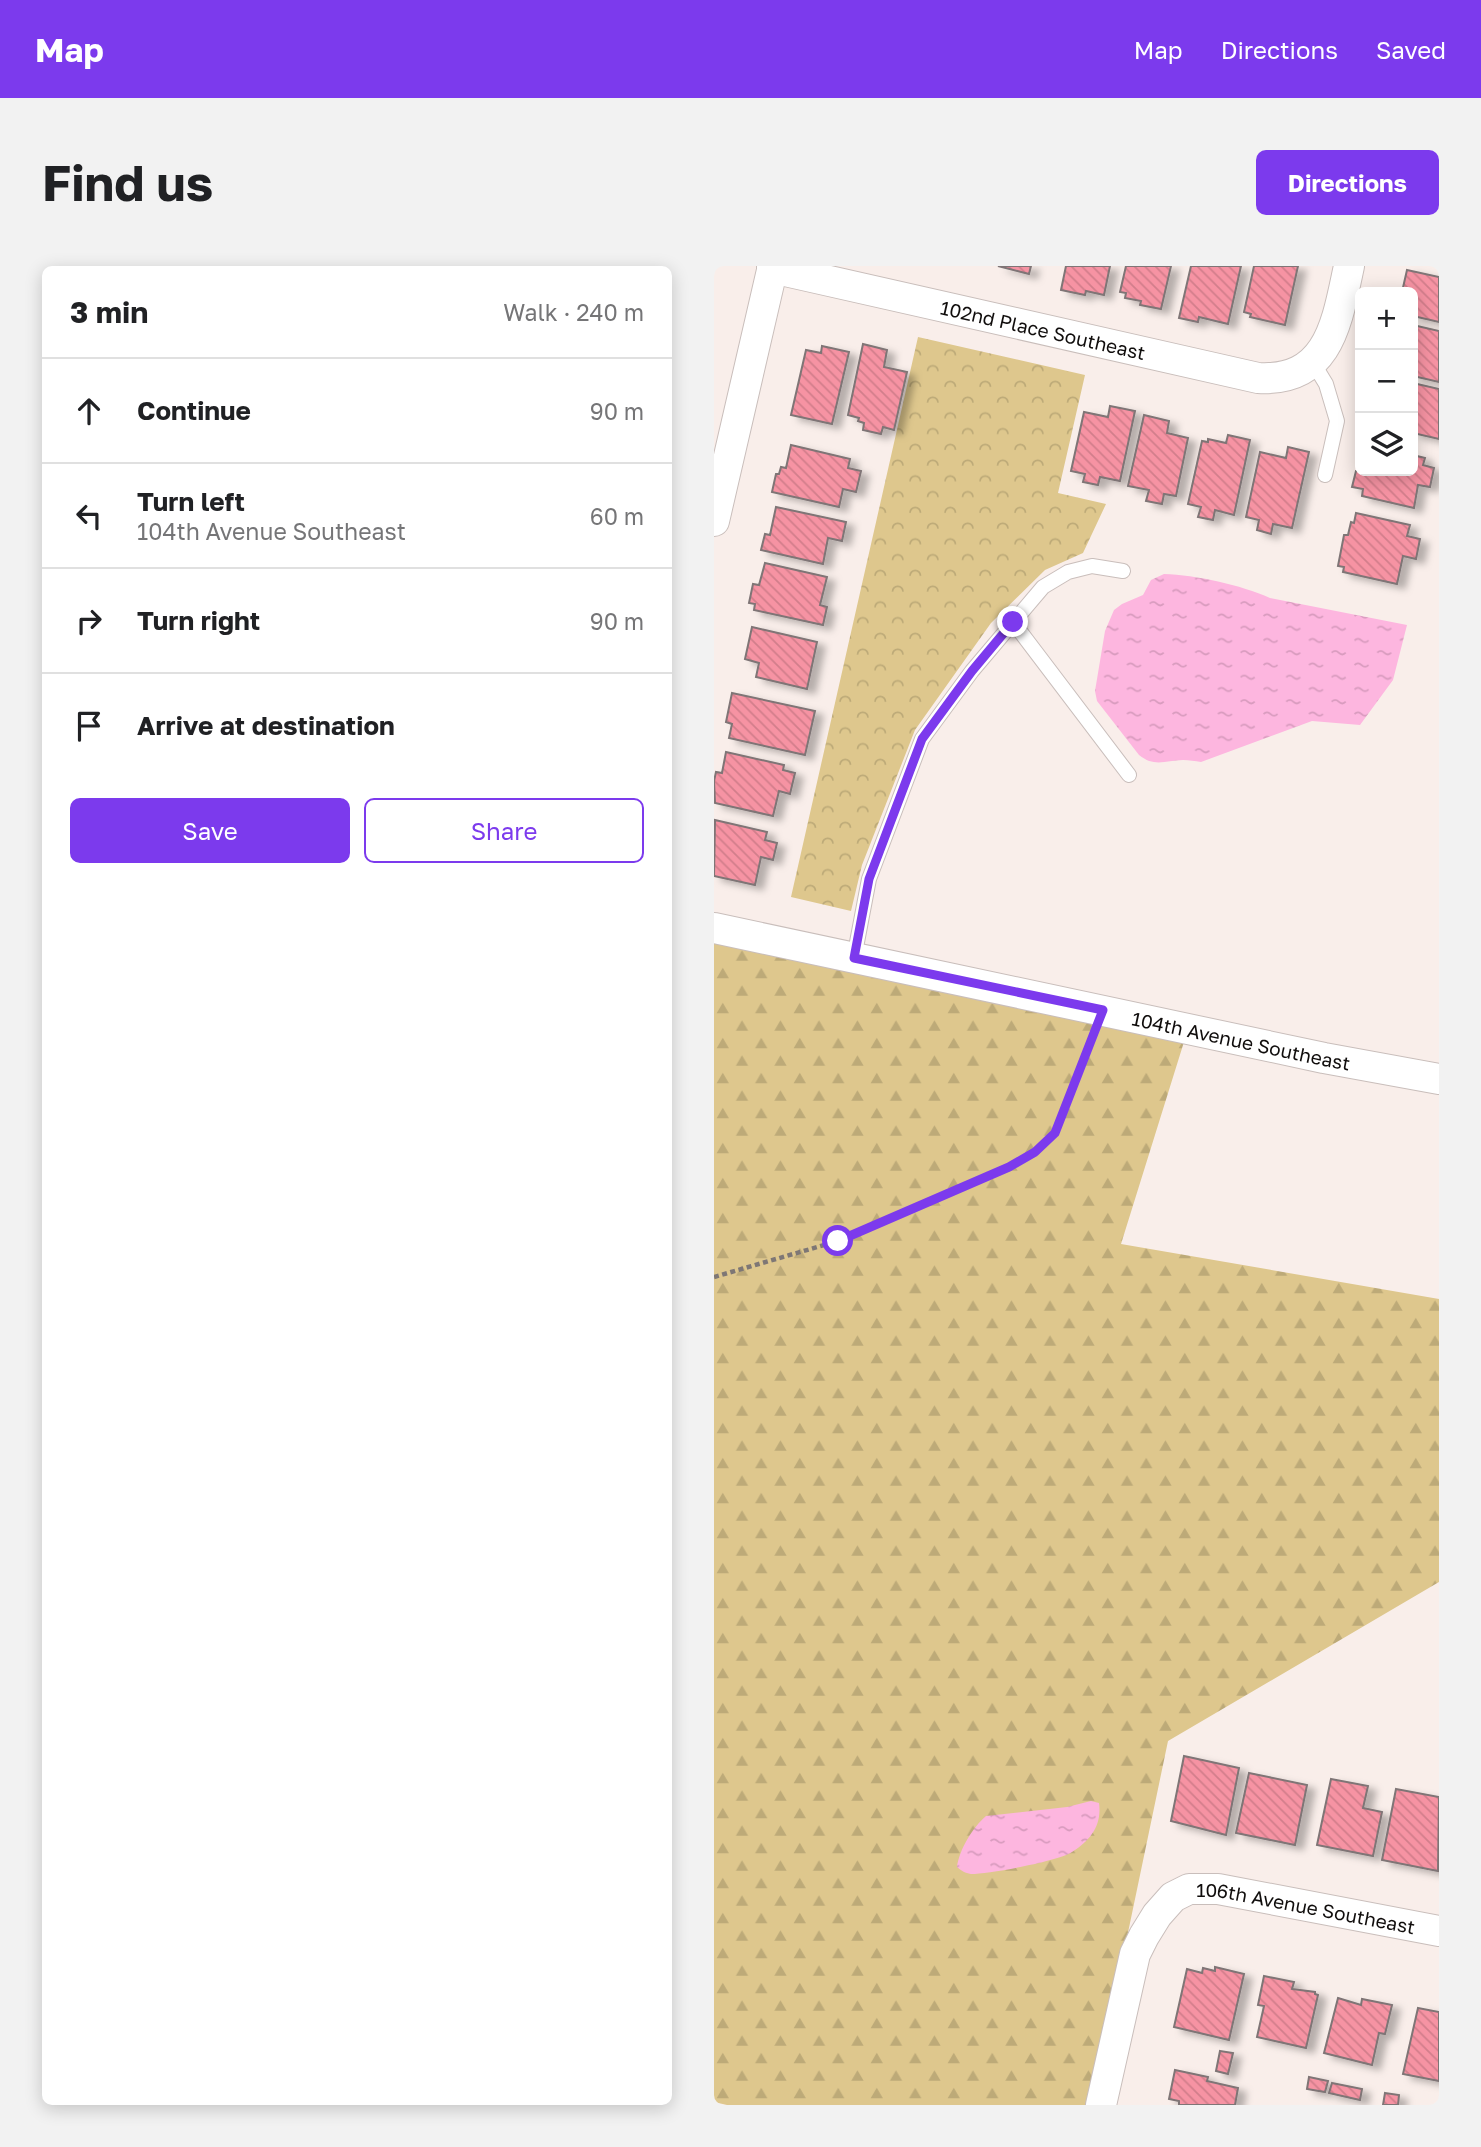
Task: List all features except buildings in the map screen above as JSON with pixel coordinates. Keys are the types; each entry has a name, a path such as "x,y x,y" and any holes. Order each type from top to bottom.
{"street":[{"path":"1312,361 1331,337 1349,266"},
{"path":"714,520 773,267"},
{"name":"102nd Place Southeast","path":"773,267 1258,378 1284,377 1312,361"},
{"name":"104th Avenue Southeast","path":"714,928 1311,1055 1439,1079"},
{"name":"106th Avenue Southeast","path":"1101,2105 1135,1954 1157,1915 1173,1897 1189,1889 1218,1889 1439,1931"}],"lane":[{"path":"1312,361 1326,384 1337,422 1325,475"},
{"path":"854,958 869,879 922,739 972,671 1043,587 1068,572 1092,566 1123,571"},
{"path":"1013,622 1129,775"}],"path":[{"path":"714,1277 838,1241 1009,1167 1035,1152 1055,1133 1103,1010"}],"green space":[{"path":"918,337 1085,375 1058,493 1106,504 1083,553 1045,570 991,623 915,730 862,865 851,911 791,897"},
{"path":"714,928 1188,1029 1121,1244 1439,1299 1439,1582 1168,1741 1092,2105 727,2105 714,2102"}],"water":[{"path":"1164,574 1190,576 1246,589 1270,598 1407,625 1393,680 1360,725 1312,721 1201,762 1155,762 1145,759 1097,701 1095,691 1105,631 1114,610 1143,595 1151,580"},
{"path":"1091,1801 1099,1803 1097,1825 1085,1842 1065,1856 993,1872 971,1874 957,1867 967,1839 986,1816 1067,1807"}],"route":[{"path":"838,1241 1009,1167 1035,1152 1055,1133 1103,1010 854,958 869,879 922,739 972,671 1013,622"}]}
